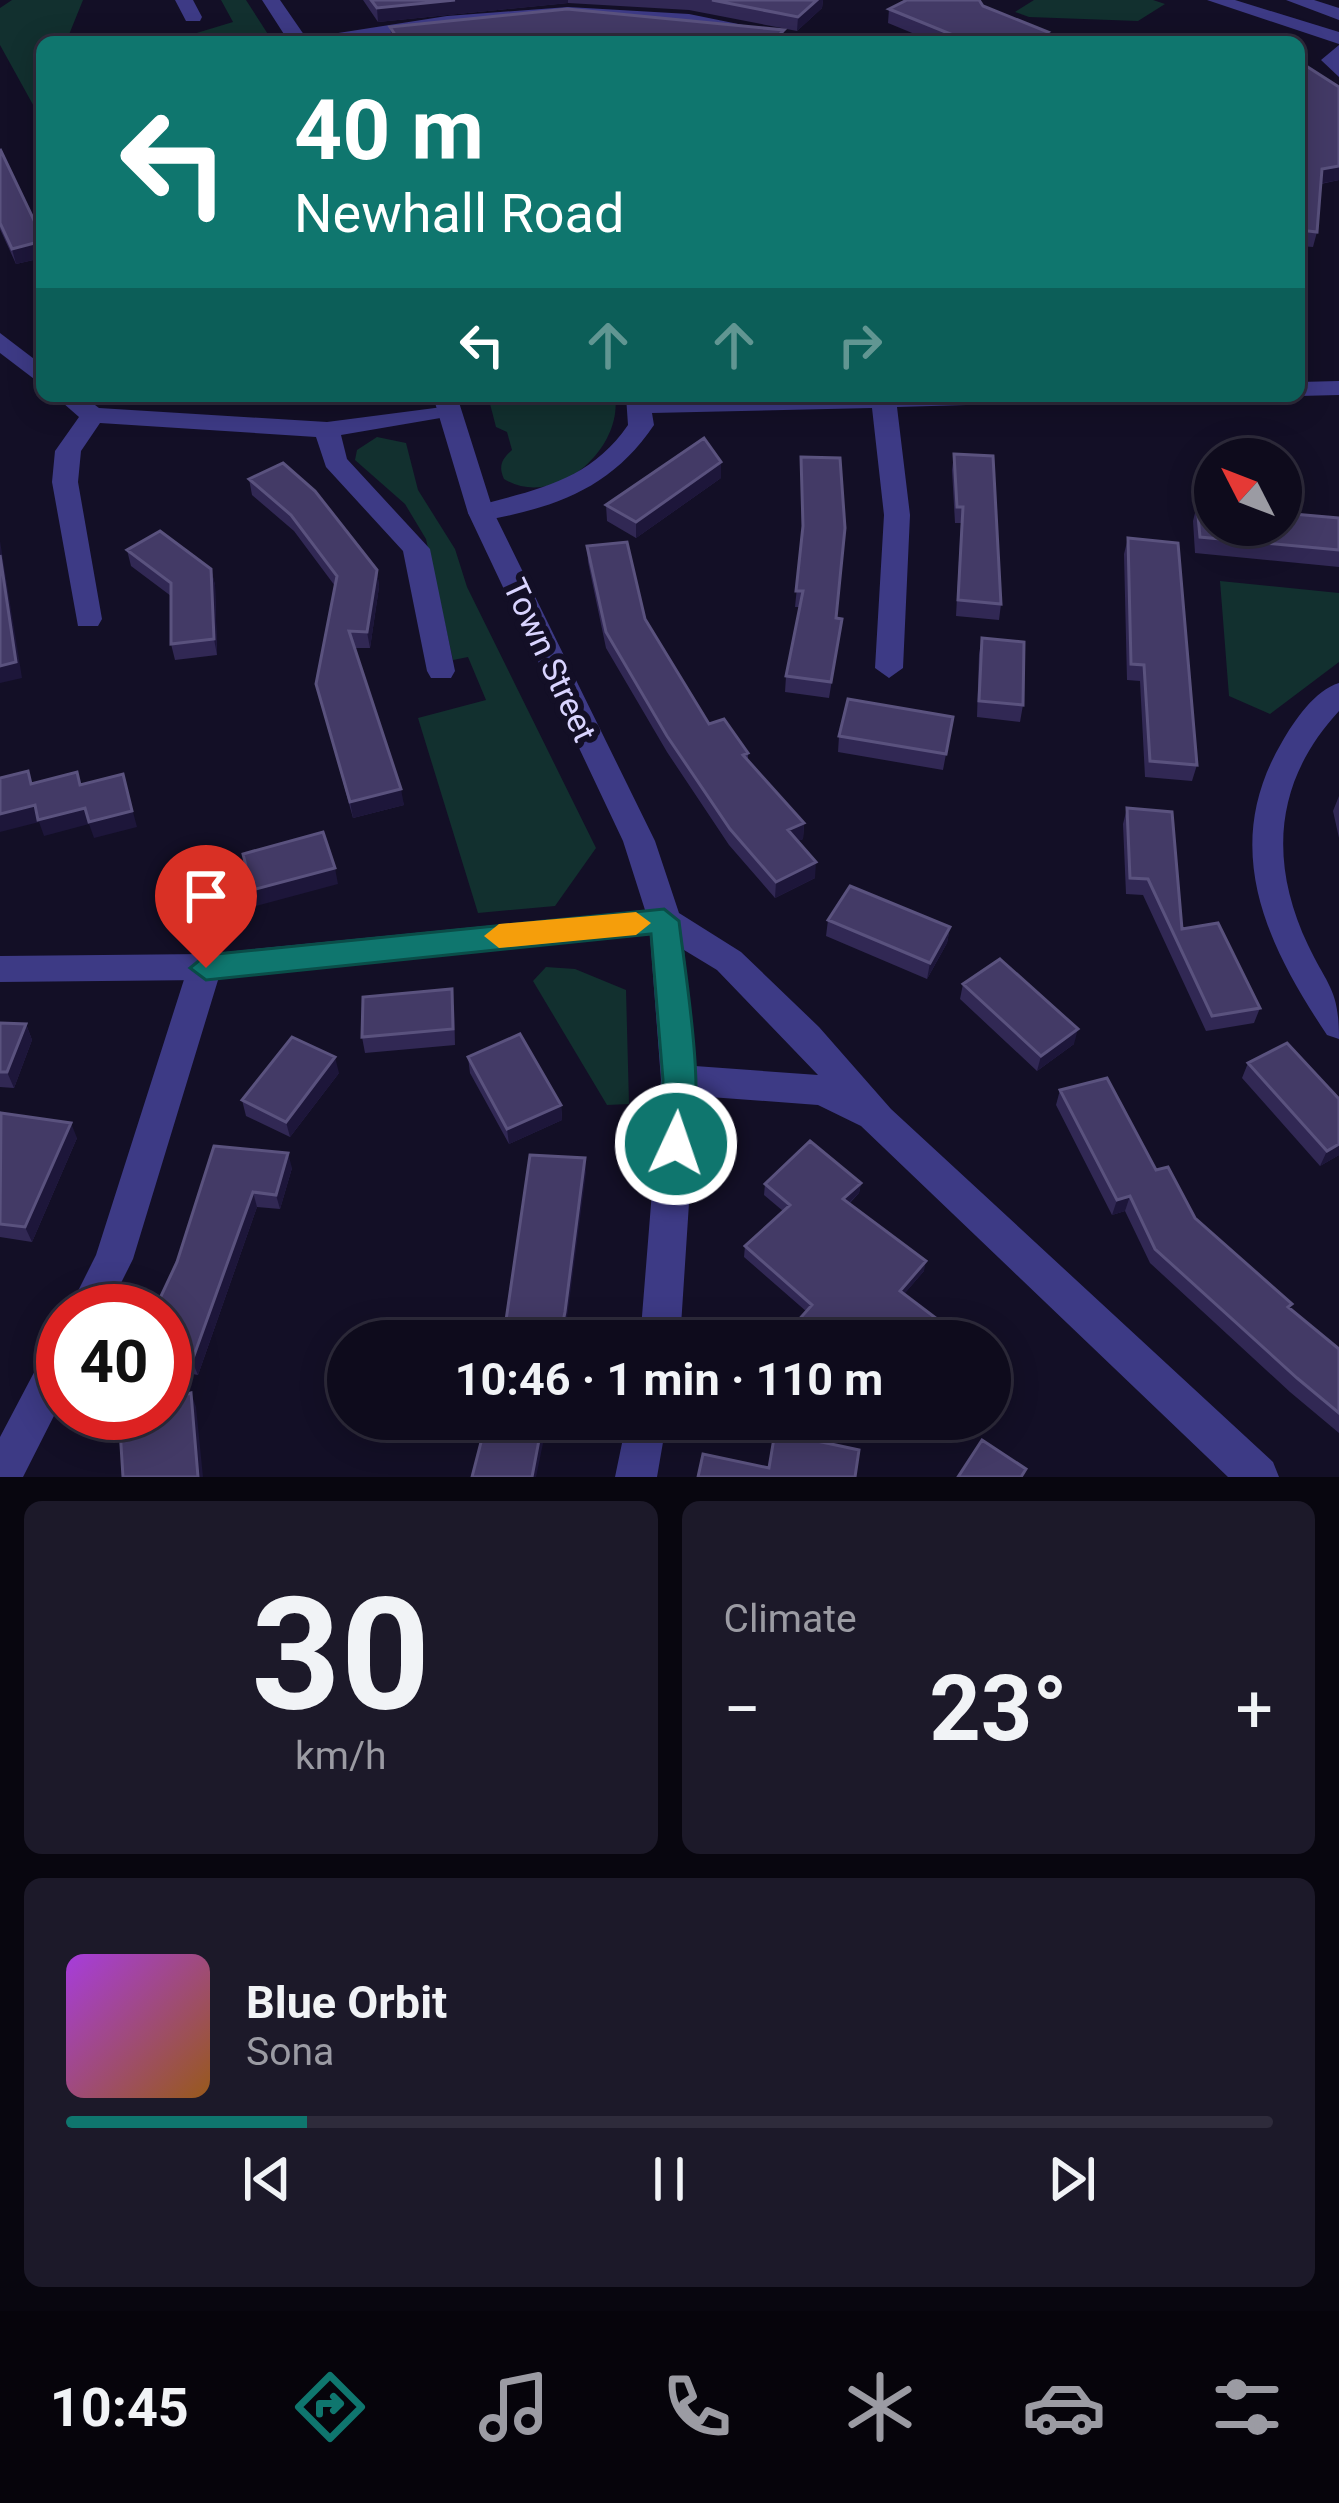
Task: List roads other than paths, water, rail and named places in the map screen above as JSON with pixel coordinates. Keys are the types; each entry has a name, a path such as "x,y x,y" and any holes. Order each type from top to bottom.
{"street":[{"path":"271,0 295,36"},
{"path":"1216,0 1339,38"},
{"path":"1295,0 1339,14"},
{"path":"357,36 540,7 660,11 787,36"},
{"path":"1339,51 1331,60 1339,70"},
{"path":"0,340 36,373"},
{"path":"1305,389 1339,388"},
{"path":"75,402 93,415 327,430 447,403"},
{"path":"481,513 542,503 600,473 632,442 640,402"},
{"path":"883,402 897,514 889,668"},
{"name":"Town Street","path":"447,403 481,513 639,841 664,921 679,1080 662,1320"},
{"path":"88,619 65,482 68,451 93,415"},
{"path":"327,430 334,460 416,549 441,671"},
{"path":"1339,692 1306,722 1282,764 1269,796 1266,841 1270,888 1287,939 1314,991 1339,1024"},
{"path":"0,969 206,968 664,921 729,961 807,1037 878,1120 1258,1477"},
{"path":"101,1284 114,1259 206,968"},
{"path":"679,1080 823,1090 878,1120"},
{"path":"1,1477 36,1409"},
{"path":"636,1477 642,1440"}]}
